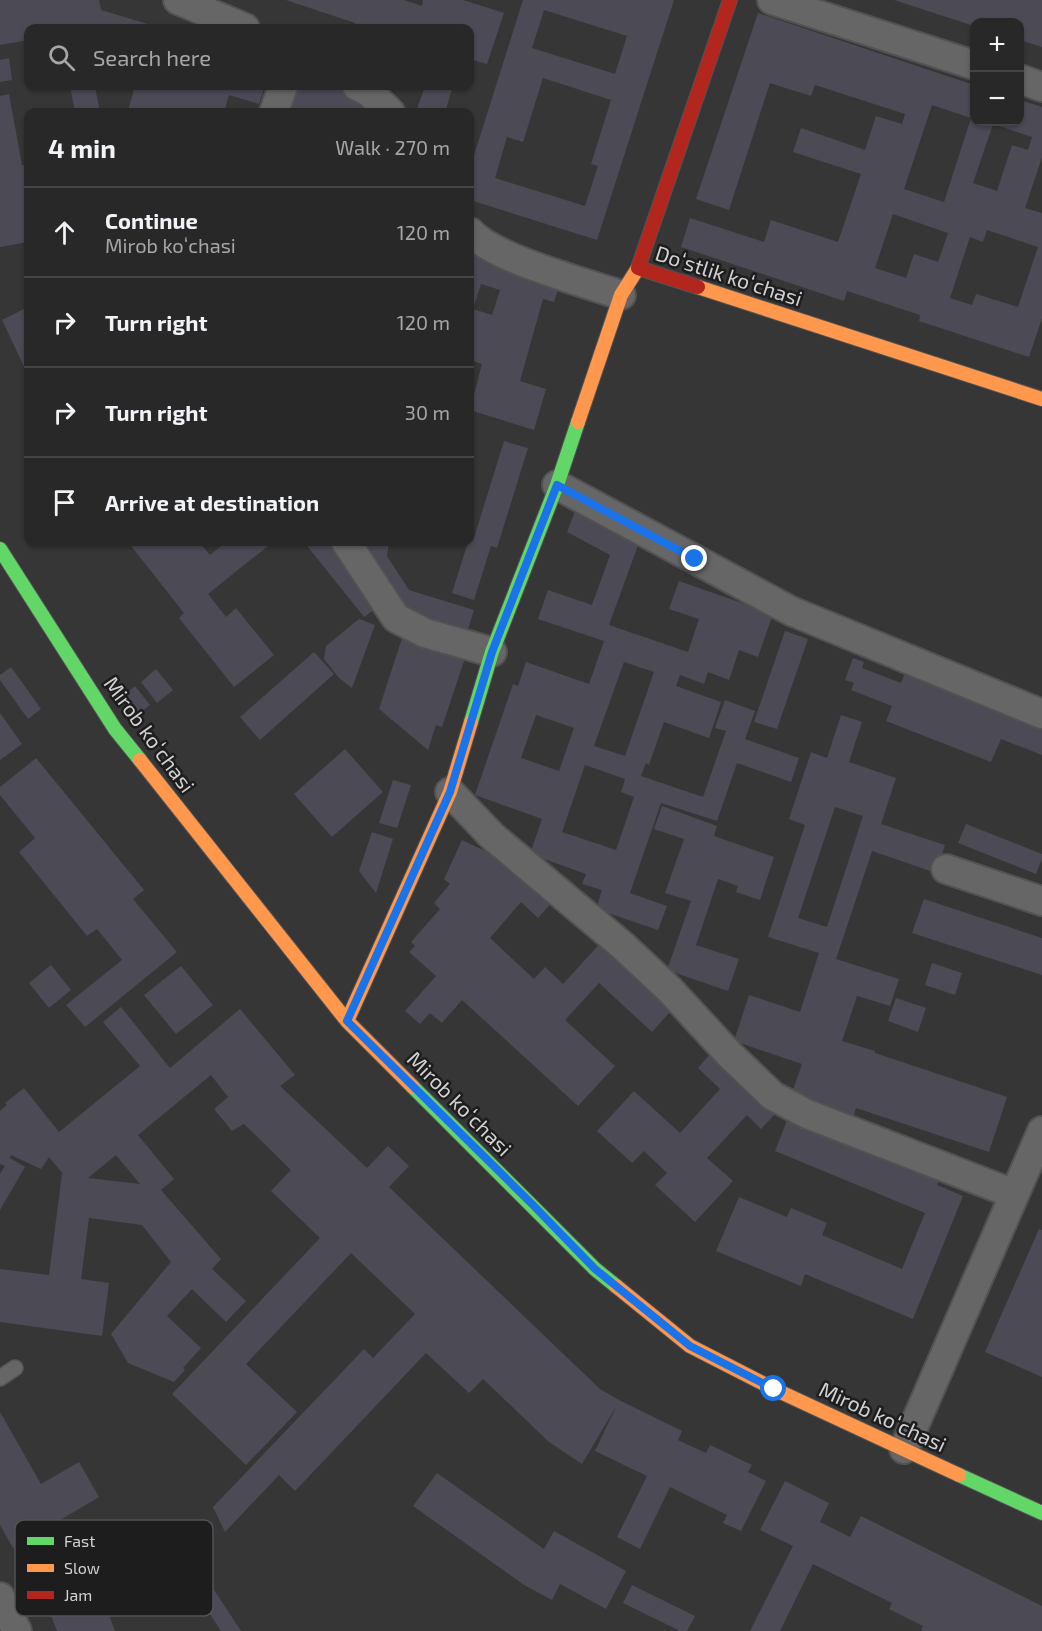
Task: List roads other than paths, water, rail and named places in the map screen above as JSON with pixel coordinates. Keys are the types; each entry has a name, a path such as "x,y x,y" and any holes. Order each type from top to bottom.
{"street":[{"path":"178,0 235,24"},
{"name":"Doʻstlik koʻchasi","path":"730,0 638,268 1042,399"},
{"path":"772,0 970,63"},
{"path":"1024,80 1042,87"},
{"path":"275,108 282,90"},
{"path":"365,90 386,108"},
{"path":"474,235 493,248 521,261 621,295"},
{"path":"347,1021 450,792 492,652 557,485 621,295 638,268"},
{"path":"557,485 791,611 1042,714"},
{"path":"349,546 396,618 425,633 492,652"},
{"name":"Mirob koʻchasi","path":"0,549 115,729 347,1021 595,1269 690,1346 774,1389 1042,1513"},
{"path":"450,792 492,836 638,960 773,1096 807,1114 1014,1194"},
{"path":"946,869 1042,902"},
{"path":"904,1449 1042,1131"},
{"path":"0,1597 17,1631"}],"lane":[{"path":"0,1378 15,1368"}]}
